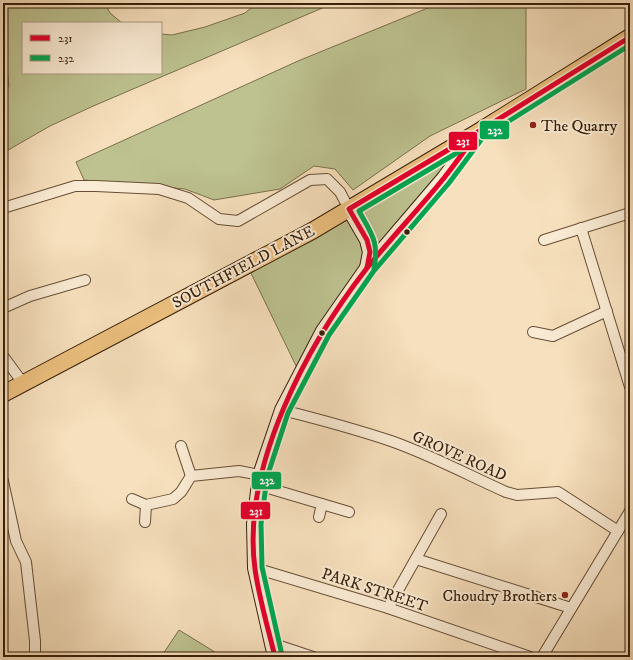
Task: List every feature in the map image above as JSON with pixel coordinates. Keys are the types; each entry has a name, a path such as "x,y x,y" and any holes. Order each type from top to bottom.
{"highway":[{"name":"SOUTHFIELD LANE","path":"3,394 312,231 478,132 630,37"}],"main road":[{"path":"275,657 255,568 254,524 259,480 282,410 323,331 367,268 444,178 478,132"},
{"path":"349,209 367,240 370,252 367,268"}],"street":[{"path":"3,208 75,186 159,189 188,198 219,219 238,221 310,180 328,179 340,192 349,209"},
{"path":"544,240 630,213"},
{"path":"581,228 630,387"},
{"path":"3,308 30,296 85,280"},
{"path":"533,332 553,336 607,311"},
{"path":"3,356 23,383"},
{"name":"GROVE ROAD","path":"282,410 340,425 392,442 426,455 506,492 517,495 558,492 618,531"},
{"path":"181,446 191,476"},
{"path":"191,476 239,471 322,504 349,512"},
{"path":"132,499 146,505 173,499 181,492 191,476"},
{"path":"3,481 16,541 26,562 35,641 35,657"},
{"path":"318,517 322,504"},
{"path":"145,522 146,505"},
{"path":"542,657 630,511"},
{"path":"388,608 441,514"},
{"path":"416,559 571,608"},
{"name":"PARK STREET","path":"255,568 388,608 530,657"},
{"path":"272,643 313,657"}],"green space":[{"path":"3,3 105,3 110,13 121,22 22,22 22,74 162,74 162,34 172,35 205,27 245,13 257,3 334,3 91,107 50,126 3,153 3,87 9,87 3,36"},
{"path":"440,3 530,3 526,5 526,89 430,136 353,190 335,169 314,166 280,189 214,200 185,189 84,180 76,162 298,61"},
{"path":"478,132 367,269 300,374 247,265"},
{"path":"179,630 223,657 161,657"}],"transit line":[{"name":"231","path":"367,268 370,252 367,240 349,209 478,132 630,37"},
{"name":"232","path":"374,269 376,252 375,245 371,233 359,211 482,138 630,45"},
{"name":"231","path":"275,657 261,602 255,569 253,530 258,490 268,449 283,409 322,333 344,299 376,257 444,178 478,132"},
{"name":"232","path":"282,655 262,567 261,524 267,477 288,413 329,335 373,272 449,183 484,136"}],"place":[{"name":"The Quarry","path":"533,125"},
{"name":"Choudry Brothers","path":"565,595"}]}
